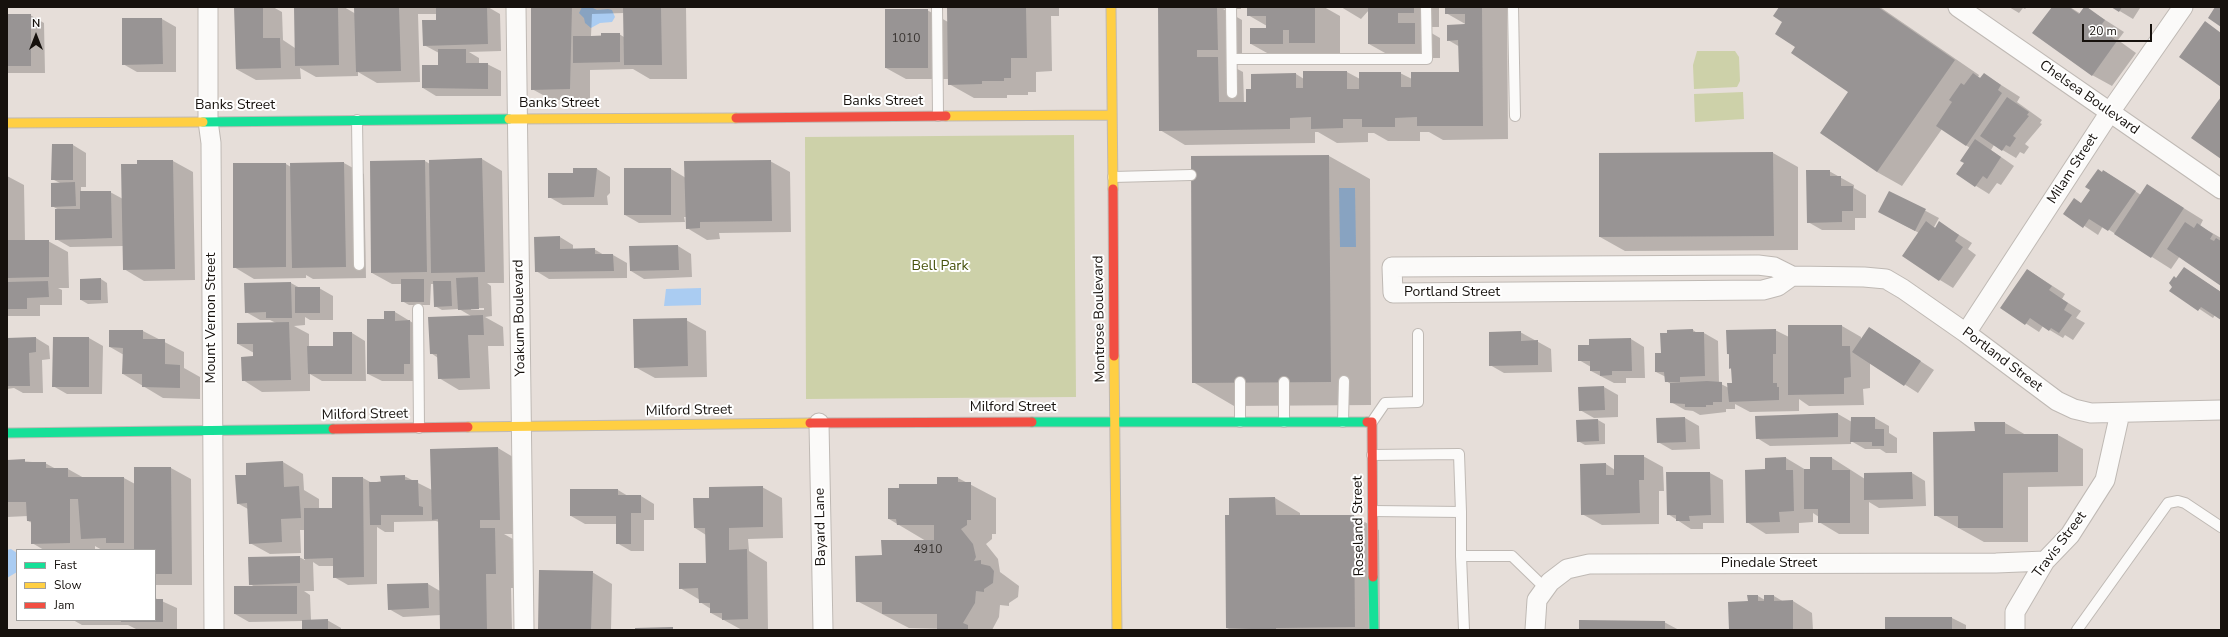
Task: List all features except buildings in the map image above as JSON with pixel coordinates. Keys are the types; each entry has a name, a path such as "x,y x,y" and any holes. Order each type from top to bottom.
{"street":[{"name":"Mount Vernon Street","path":"208,7 208,120 211,143 214,630"},
{"name":"Yoakum Boulevard","path":"516,7 524,630"},
{"name":"Montrose Boulevard","path":"1111,7 1117,630"},
{"name":"Chelsea Boulevard","path":"1958,7 2221,189"},
{"name":"Milam Street","path":"1966,333 2110,112 2183,7"},
{"name":"Banks Street","path":"7,123 208,120 1112,115"},
{"name":"Portland Street","path":"1792,276 1778,286 1763,290 1393,293 1392,267 1758,265 1774,267 1792,276 1864,277 1886,279 1966,333 2057,401 2090,413 2221,410"},
{"name":"Travis Street","path":"2015,630 2015,612 2045,560 2070,535 2105,480 2120,413"},
{"name":"Milford Street","path":"7,433 819,423 1372,422"},
{"name":"Roseland Street","path":"1372,422 1374,630"},
{"name":"Bayard Lane","path":"819,423 823,630"},
{"name":"Pinedale Street","path":"1535,630 1537,600 1545,588 1550,582 1567,569 1589,564 1989,563 2045,560"}],"lane":[{"path":"937,7 938,116"},
{"path":"1231,7 1232,93"},
{"path":"1232,59 1427,59 1426,7"},
{"path":"1513,7 1516,116"},
{"path":"357,120 359,265"},
{"path":"1113,177 1191,175"},
{"path":"418,309 419,428"},
{"path":"1372,422 1385,403 1418,402 1418,334"},
{"path":"1343,422 1344,381"},
{"path":"1240,382 1240,422"},
{"path":"1284,382 1284,422"},
{"path":"1372,455 1459,454 1464,630"},
{"path":"2077,630 2168,503 2178,501 2185,502 2221,527"},
{"path":"1373,511 1461,512"},
{"path":"1462,556 1512,556 1545,588"}],"green space":[{"path":"1697,51 1735,51 1739,57 1740,81 1737,87 1694,89 1693,65"},
{"path":"1743,92 1744,119 1695,122 1694,94"},
{"name":"Bell Park","path":"1074,135 1076,397 806,399 805,137"}],"water":[{"path":"582,7 591,7 597,10 612,10 615,17 612,22 600,23 591,28 585,23 584,18 579,13"},
{"path":"1339,188 1355,188 1356,247 1340,247"},
{"path":"701,288 701,305 664,306 666,289"},
{"path":"11,549 16,552 16,573 7,578 7,550"}],"traffic: fast":[{"path":"203,122 509,119"},
{"path":"1032,422 1367,422"},
{"path":"7,433 333,429"},
{"path":"1373,577 1374,630"}],"traffic: slow":[{"path":"1111,7 1113,189"},
{"path":"946,116 1112,115"},
{"path":"509,119 736,118"},
{"path":"7,123 203,122"},
{"path":"1114,356 1117,630"},
{"path":"468,427 810,423"}],"traffic: jam":[{"path":"736,118 946,116"},
{"path":"1113,189 1114,356"},
{"path":"810,423 1032,422"},
{"path":"1367,422 1372,422 1373,577"},
{"path":"333,429 468,427"}]}
